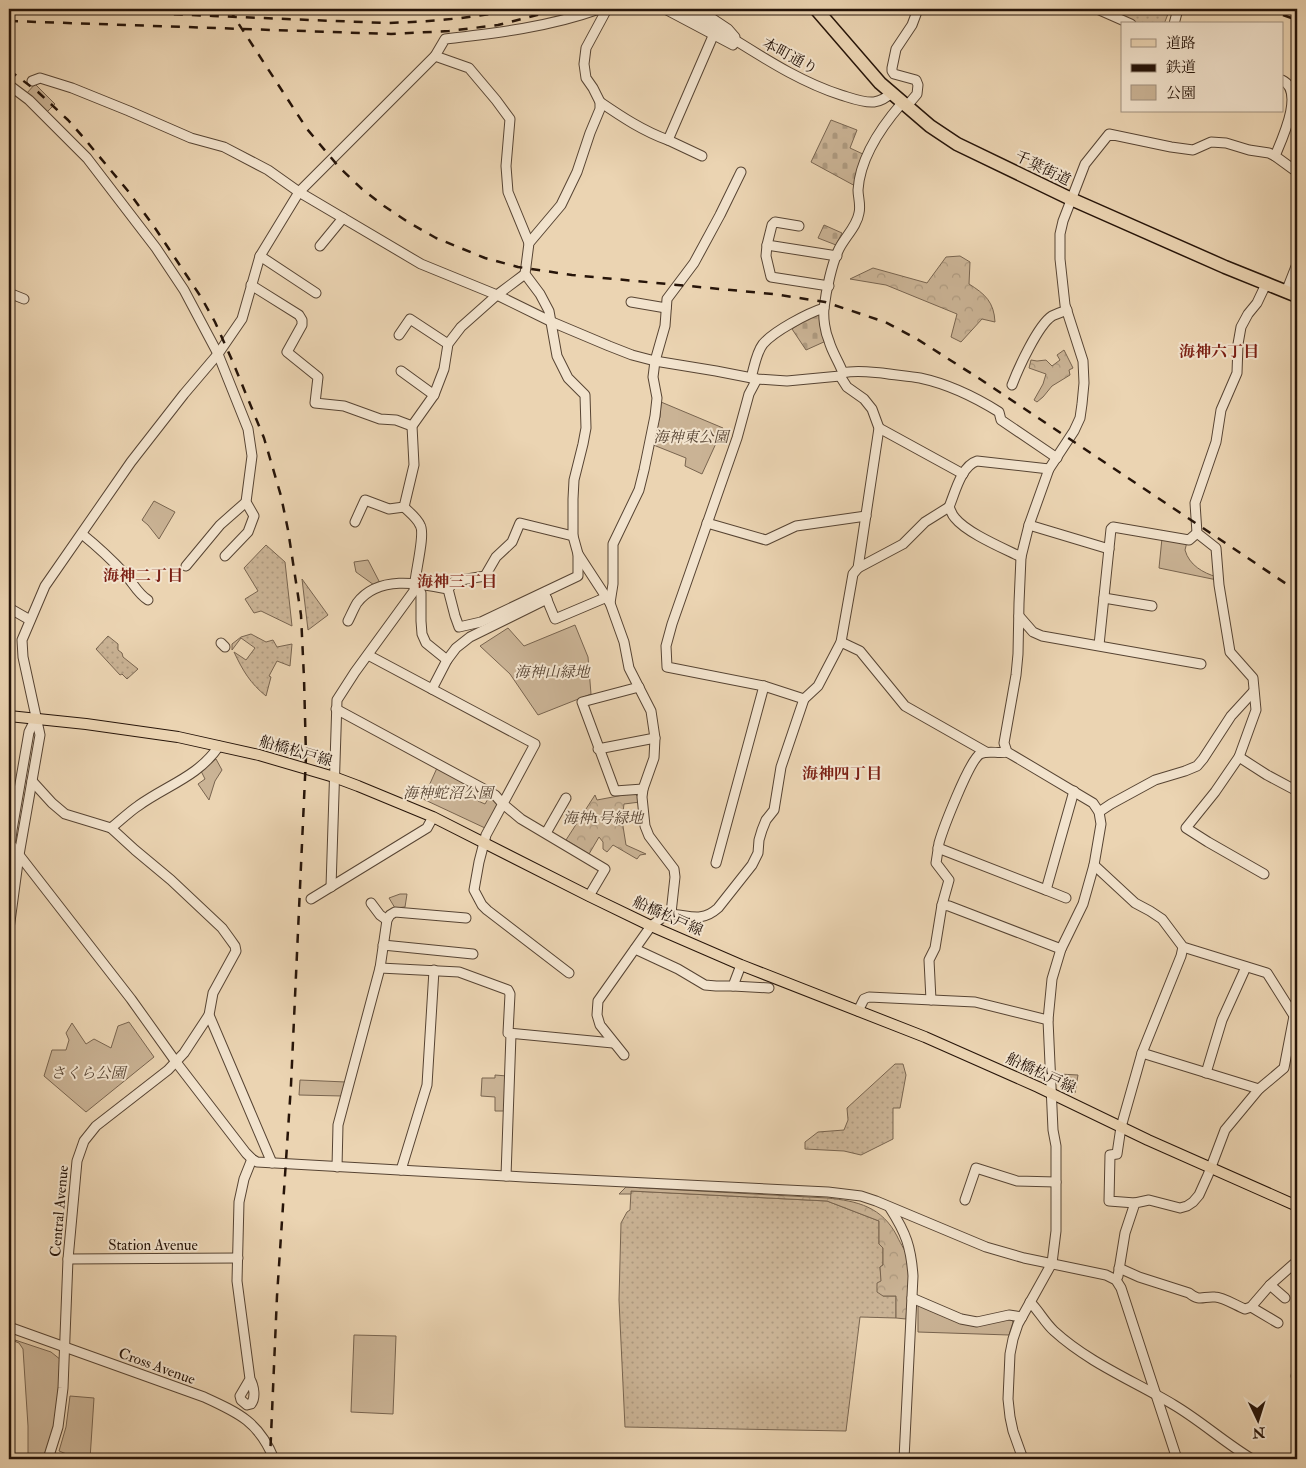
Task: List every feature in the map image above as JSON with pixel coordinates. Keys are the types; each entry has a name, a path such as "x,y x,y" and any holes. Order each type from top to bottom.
{"highway":[{"name":"千葉街道","path":"816,9 891,93 930,126 962,146 1071,199 1225,267 1292,294"}],"main road":[{"name":"船橋松戸線","path":"9,716 150,733 259,755 334,777 433,817 651,926 741,965 925,1037 1050,1093 1121,1128 1297,1206"}],"street":[{"path":"9,930 19,855 40,735 23,657 22,640 45,586 82,534 128,459 218,354 242,319 260,256 298,192 435,56 445,39 522,29 599,9"},
{"path":"529,243 561,205 577,172 600,109 600,102 586,78 584,64 586,48 607,9"},
{"path":"664,9 714,32 733,46 756,54"},
{"name":"本町通り","path":"681,9 714,32 814,84 865,102 877,102 886,98 891,93"},
{"path":"698,9 728,29 744,46"},
{"path":"858,568 879,428 872,409 864,399 847,387 841,374 838,360 828,341 824,308 838,250 860,214 858,190 865,160 881,130 917,94 918,85 916,80 894,74 892,71 896,49 912,25 916,9"},
{"path":"1097,9 1126,22"},
{"path":"1175,22 1178,9"},
{"path":"668,140 714,32"},
{"path":"432,689 447,660 456,648 470,637 578,576 578,554 573,536 574,480 586,428 585,395 568,378 557,356 549,310 525,274 529,243 508,192 506,166 510,120 469,68 435,56"},
{"path":"32,81 40,78 72,88 129,110 191,138 224,147 268,170 298,192 421,264 497,295 552,322 632,355 754,378 787,381 841,374 874,373 920,378 941,384 986,404 999,412 1001,420 1057,458"},
{"path":"1275,156 1290,115 1292,95 1290,87 1284,81"},
{"path":"9,85 29,100 87,158 156,248 184,290 218,354 250,436 252,456 246,502 254,516 250,528 225,556"},
{"path":"600,102 631,123 702,156"},
{"path":"1023,1459 1013,1431 1008,1399 1010,1354 1013,1339 1022,1318 1052,1264 1056,1231 1056,1146 1050,1093 1048,1020 1052,979 1061,950 1083,904 1094,865 1101,829 1099,812 1093,803 1007,752 1004,739 1018,654 1021,558 1049,469 1074,431 1080,418 1084,383 1083,361 1067,310 1060,259 1060,234 1071,199 1086,164 1109,134 1194,150 1211,142 1226,142 1249,150 1269,153 1297,172"},
{"path":"609,600 613,584 613,544 639,490 655,416 657,398 653,377 665,326 667,300 694,263 741,172"},
{"path":"320,246 343,218"},
{"path":"799,226 775,222 772,225 766,256 771,277 829,286"},
{"path":"768,244 836,256"},
{"path":"260,256 316,293"},
{"path":"1292,294 1297,264"},
{"path":"404,507 414,465 412,426 434,395 444,369 448,344 461,327 497,295 525,274"},
{"path":"1264,874 1186,828 1215,792 1239,756 1256,710 1253,678 1230,652 1219,585 1216,548 1197,533 1195,503 1216,442 1221,410 1237,373 1238,344 1241,327 1266,284"},
{"path":"251,285 299,315 302,320 302,325 287,352 318,377 315,403 344,406 380,419 396,420 412,426"},
{"path":"9,293 24,299"},
{"path":"631,302 666,308"},
{"path":"804,699 764,686 667,667 666,646 737,438 763,345 781,330 799,319 824,308"},
{"path":"1012,385 1043,325 1052,316 1067,310"},
{"path":"399,335 410,319 448,344"},
{"path":"401,371 434,395"},
{"path":"879,428 963,474"},
{"path":"624,1055 613,1043 598,1020 598,1001 651,926 660,918 671,914 695,918 712,913 752,865 758,853 759,840 764,825 774,810 781,767 804,699 818,686 841,642 853,574 858,568 903,544 925,522 949,507 963,474 971,463 977,461 1049,469"},
{"path":"355,522 366,500 389,509 404,507"},
{"path":"186,566 220,525 246,502"},
{"path":"331,887 337,700 414,591 422,536 421,526 404,507"},
{"path":"949,507 954,517 961,524 1021,558"},
{"path":"707,523 766,540 796,526 866,516"},
{"path":"448,588 455,581 485,576 496,557 512,542 520,523 573,536"},
{"path":"1030,525 1109,549"},
{"path":"1099,645 1110,531 1113,527 1189,540 1197,533"},
{"path":"82,534 104,552 131,581 138,592 148,600"},
{"path":"578,554 609,600 624,642 628,668 651,711 655,738 654,758 642,797 645,826 674,869 675,877 671,914"},
{"path":"348,621 357,603 382,585 414,582 448,588"},
{"path":"414,582 421,593 422,634 426,643 447,660"},
{"path":"448,588 459,627 481,622 545,596"},
{"path":"545,596 555,619 609,600"},
{"path":"1104,598 1152,606"},
{"path":"9,608 30,620"},
{"path":"1019,615 1032,632 1042,636 1200,664"},
{"path":"841,642 860,651 905,706 986,752"},
{"path":"368,655 535,744 486,835 474,890 486,910 569,973"},
{"path":"716,863 764,686"},
{"path":"639,687 582,702 614,791 643,789"},
{"path":"1099,812 1155,780 1197,766 1231,716 1253,692"},
{"path":"336,709 495,796 521,819 605,869 589,896"},
{"path":"9,859 10,843 29,732 36,718"},
{"path":"598,748 655,738"},
{"path":"111,828 138,806 201,767 219,746"},
{"path":"931,1000 929,960 936,948 942,905 949,880 936,863 938,848 959,792 978,755 986,752 1007,752"},
{"path":"1239,756 1267,775 1297,791"},
{"path":"32,781 65,814 111,828 204,910 222,928 235,946 236,951 212,994 209,1015 272,1163"},
{"path":"1046,890 1074,791"},
{"path":"546,833 566,798"},
{"path":"312,899 427,828 433,817"},
{"path":"10,843 252,1160 257,1162 337,1167 842,1193 861,1196 986,1247 1024,1258 1106,1275 1116,1280 1121,1288 1177,1459"},
{"path":"938,848 1066,898"},
{"path":"1094,865 1135,903 1162,919 1182,947 1267,973 1296,1014 1284,1068 1259,1088 1225,1130 1211,1168 1199,1195 1193,1202 1180,1208 1149,1200 1135,1202 1109,1201 1110,1155 1118,1154 1121,1128 1142,1053 1181,956 1182,947"},
{"path":"371,903 380,915 387,920"},
{"path":"942,905 949,906 1061,950"},
{"path":"337,1167 338,1125 380,968 387,920 395,912 466,918"},
{"path":"383,945 473,954"},
{"path":"635,949 678,969 705,985 769,988"},
{"path":"733,986 741,965"},
{"path":"1206,1073 1222,1020 1246,967"},
{"path":"380,968 459,972 508,990 510,994 508,1033 511,1034 506,1176"},
{"path":"401,1170 427,1085 434,970"},
{"path":"858,1011 864,999 869,997 975,1002 1048,1020"},
{"name":"Central Avenue","path":"48,1459 61,1410 68,1259 77,1161 84,1141 96,1126 166,1072 176,1062 209,1015"},
{"path":"511,1034 613,1043"},
{"path":"1142,1053 1259,1088"},
{"path":"250,1379 237,1282 238,1217 241,1190 252,1160"},
{"path":"964,1200 976,1168 1017,1181 1056,1182"},
{"path":"1116,1280 1125,1234 1135,1202"},
{"path":"890,1207 908,1240 912,1254 913,1276 904,1459"},
{"name":"Station Avenue","path":"68,1259 238,1258"},
{"path":"1119,1268 1139,1277 1188,1293 1194,1298 1201,1299 1216,1296 1245,1309 1251,1307 1270,1285 1297,1261"},
{"path":"1270,1285 1285,1298"},
{"path":"912,1298 961,1319 977,1322 1009,1315 1022,1318"},
{"path":"1030,1302 1052,1330 1066,1342 1174,1405 1252,1459"},
{"path":"1251,1307 1278,1323"},
{"name":"Cross Avenue","path":"9,1327 233,1410 243,1416 257,1430 274,1459"}],"green space":[{"path":"1106,9 1170,9 1165,22 1135,22"},
{"path":"35,84 55,104 47,112 27,93"},
{"path":"831,120 857,130 850,148 865,155 857,187 811,162"},
{"path":"824,225 842,233 836,245 818,238"},
{"path":"960,256 970,262 969,284 988,299 993,309 995,322 982,319 961,342 951,337 957,314 886,285 850,279 873,268 927,283 946,257"},
{"path":"821,310 826,341 806,350 792,329"},
{"path":"1064,350 1073,368 1069,370 1070,375 1052,386 1037,402 1034,400 1046,374 1029,368 1031,360 1046,360 1052,366 1060,360 1057,355"},
{"name":"海神東公園","path":"661,402 723,428 702,474 685,466 686,458 651,444 660,417"},
{"path":"154,501 175,512 159,539 142,520"},
{"path":"1162,538 1187,542 1185,550 1193,564 1202,571 1217,577 1217,580 1159,568"},
{"path":"266,545 285,562 292,626 261,611 254,613 245,599 258,591 244,568"},
{"path":"368,560 380,583 374,585 356,572 354,562"},
{"path":"302,579 328,615 308,630"},
{"name":"海神山緑地","path":"575,625 588,657 591,694 538,715 510,674 480,646 508,628 524,646"},
{"path":"251,634 266,642 273,640 277,647 292,644 290,666 277,661 269,676 271,677 266,696 247,676 234,652 246,660 255,648 241,638 232,650 232,644 241,637"},
{"path":"108,636 118,644 118,650 122,653 123,657 138,669 127,679 122,674 120,675 96,649"},
{"path":"216,759 222,770 215,781 209,800 198,784 205,779 201,771"},
{"name":"海神蛇沼公園","path":"437,768 482,793 478,801 485,804 489,797 495,800 498,805 485,828 423,799"},
{"name":"海神1号緑地","path":"634,793 640,802 624,804 622,820 626,845 646,854 640,855 637,859 613,845 607,852 603,849 603,842 599,837 589,854 566,840 595,795 597,800"},
{"path":"400,894 407,894 405,907 395,908 389,898"},
{"name":"さくら公園","path":"129,1022 154,1057 86,1112 44,1076 52,1050 66,1050 69,1040 66,1033 72,1023 86,1044 94,1039 111,1048 118,1026"},
{"path":"895,1064 903,1064 906,1075 900,1108 893,1108 893,1139 861,1155 844,1151 805,1149 805,1142 818,1132 844,1130 848,1120 847,1108"},
{"path":"1059,1074 1078,1075 1075,1093 1070,1091"},
{"path":"495,1075 507,1076 506,1111 495,1111 495,1097 481,1096 482,1078 495,1078"},
{"path":"300,1080 346,1082 342,1096 299,1095"},
{"path":"626,1187 827,1198 849,1201 868,1207 884,1218 891,1226 906,1255 910,1275 906,1319 896,1318 896,1296 883,1296 877,1292 877,1283 881,1281 880,1267 883,1265 883,1248 879,1244 879,1221 827,1201 631,1191 631,1194 619,1194"},
{"path":"631,1191 827,1201 879,1221 879,1244 883,1248 883,1265 880,1267 883,1296 896,1296 896,1318 860,1317 846,1431 625,1427 619,1300 621,1223 630,1210"},
{"path":"918,1305 962,1321 1010,1318 1013,1322 1009,1335 918,1332"},
{"path":"354,1335 396,1336 393,1414 351,1412"},
{"path":"9,1338 51,1352 61,1360 55,1424 45,1459 28,1459 23,1349 19,1343"},
{"path":"70,1396 94,1398 90,1459 79,1459 59,1451 66,1427"}],"railway":[{"path":"66,9 385,23 451,19 517,9"},
{"path":"229,9 307,129 339,167 362,189 384,206 436,238 485,258 518,267 572,275 773,294 825,302 885,322 917,339 980,379 1297,591"},
{"path":"9,21 391,34 449,31 498,25 561,9"},
{"path":"1266,9 1297,20"},
{"path":"9,70 38,92 83,137 128,191 201,297 215,322 232,360 264,438 281,496 288,530 301,615 306,756 291,1085 277,1296 270,1459"}],"district":[{"name":"海神六丁目","path":"1219,351"},
{"name":"海神二丁目","path":"143,575"},
{"name":"海神三丁目","path":"457,581"},
{"name":"海神四丁目","path":"842,773"}]}
